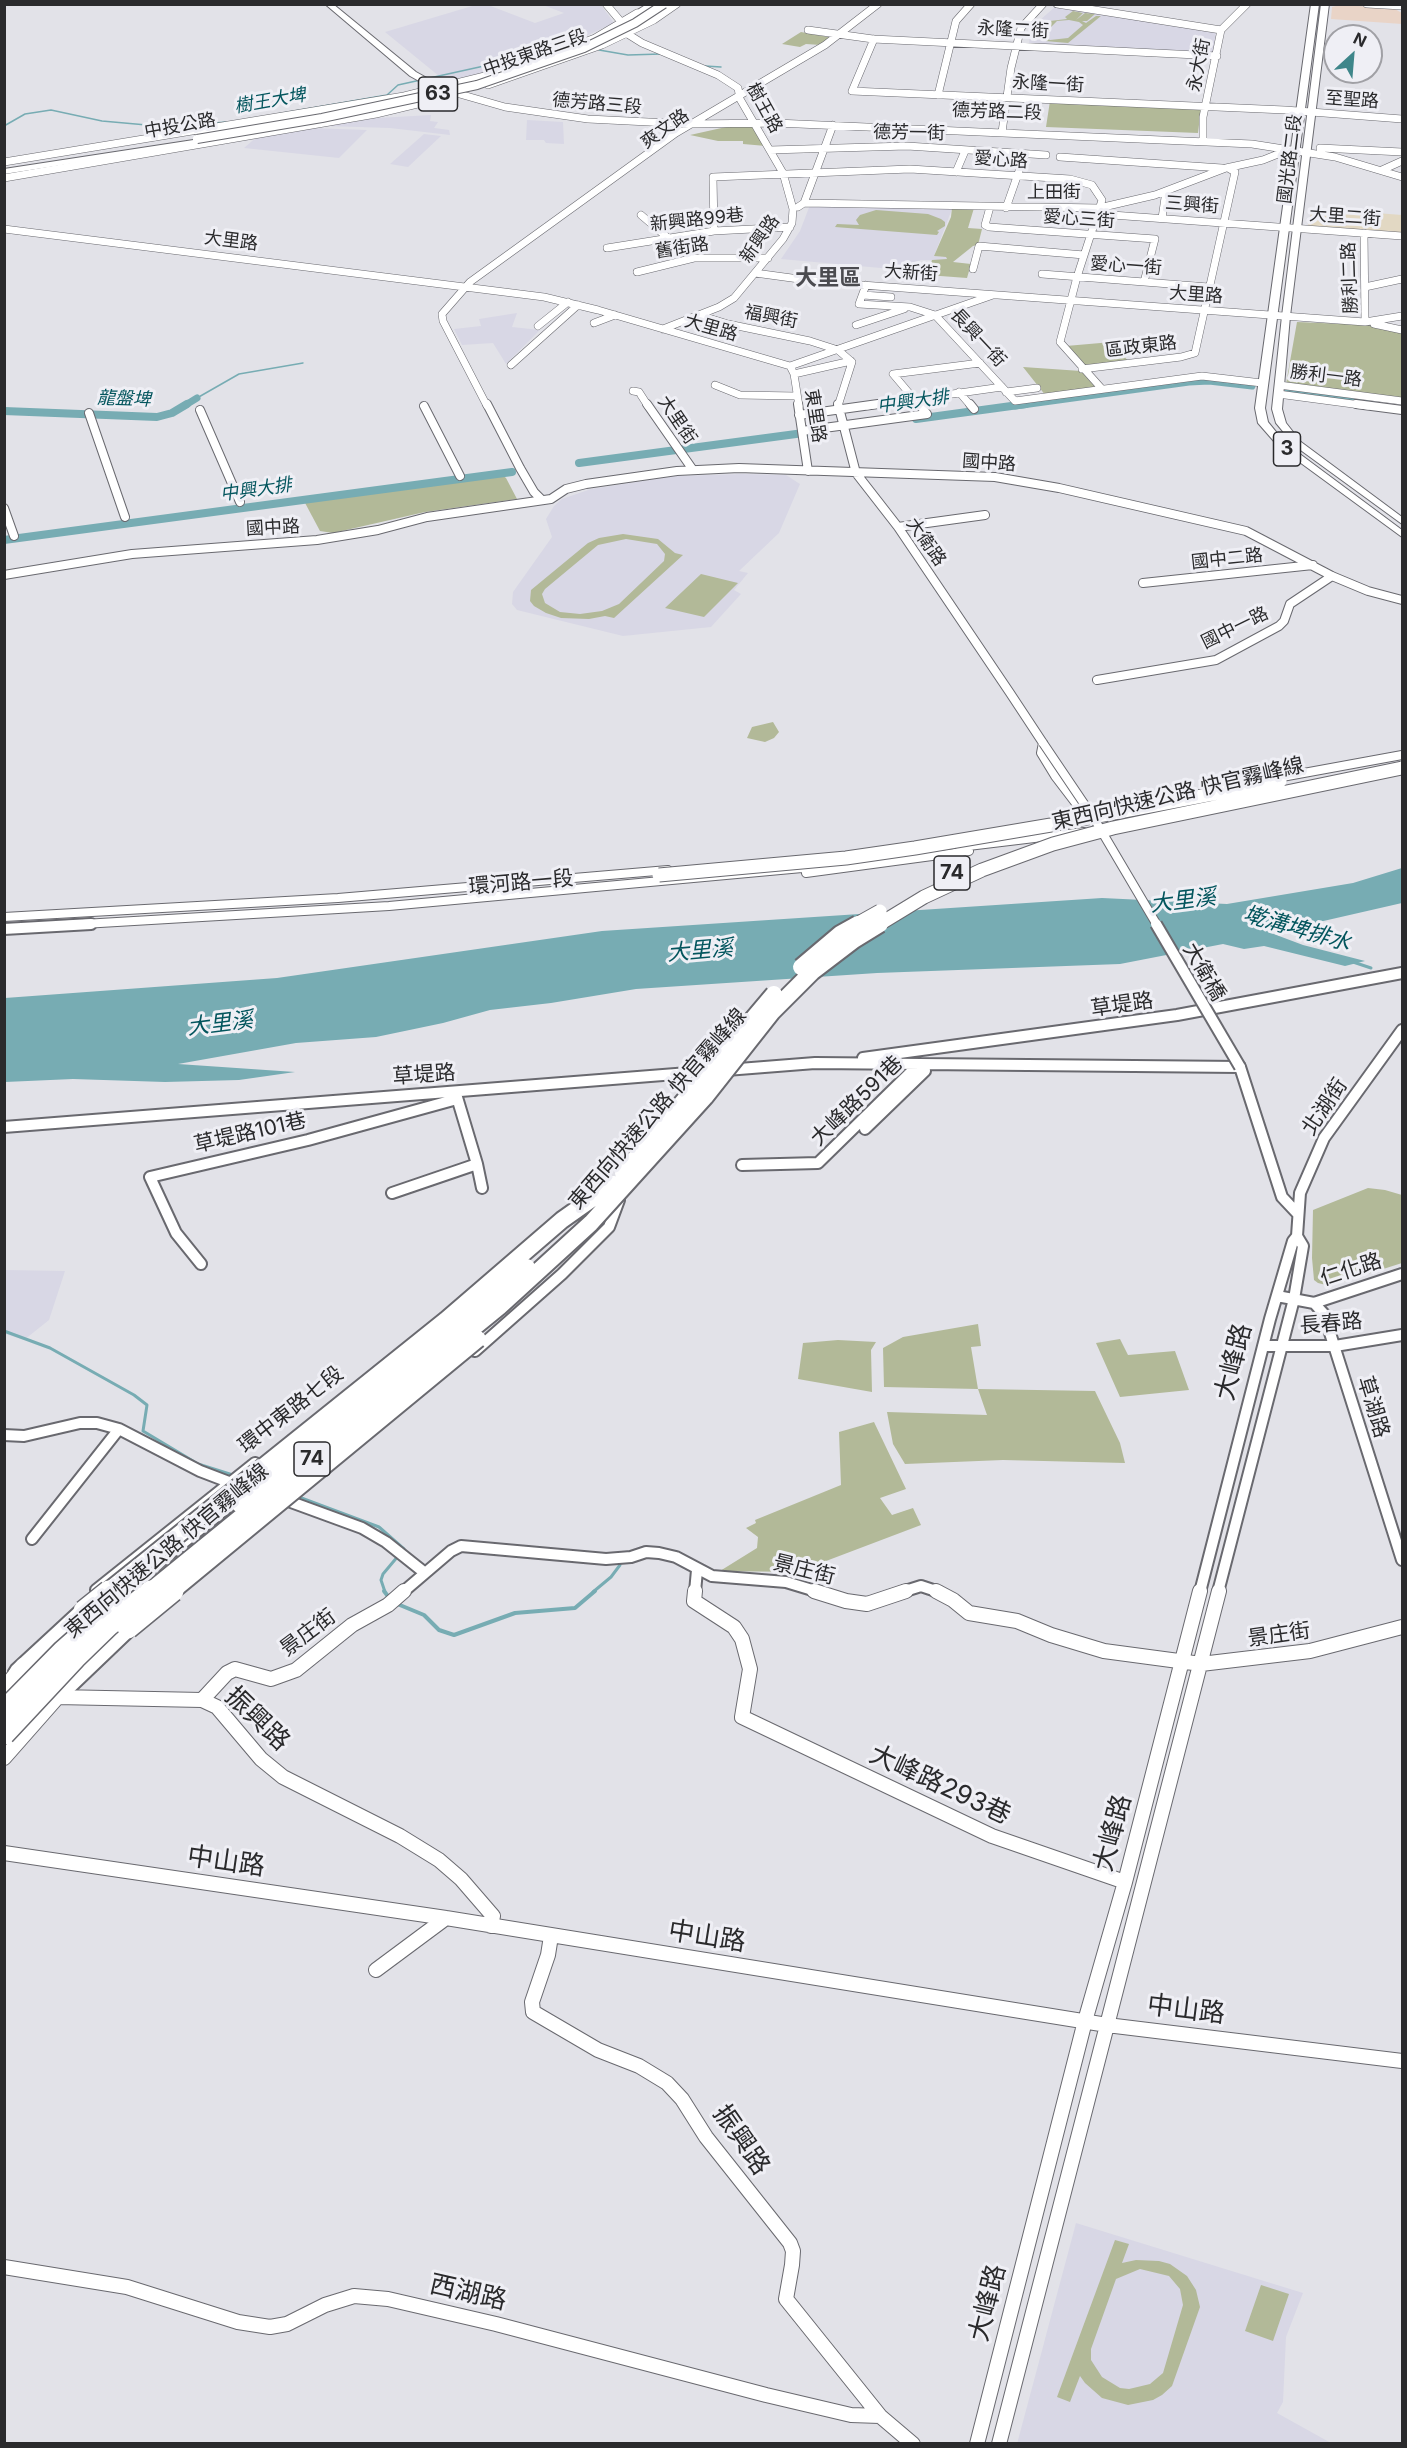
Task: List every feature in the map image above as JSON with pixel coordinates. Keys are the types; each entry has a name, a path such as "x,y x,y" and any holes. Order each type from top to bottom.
{"highway":[{"name":"東西向快速公路 快官霧峰線","path":"4,1734 67,1666 109,1625 499,1307 591,1223 759,1009 799,968 840,934 913,890 1002,851 1047,836 1104,820 1317,777 1402,768"},
{"name":"東西向快速公路 快官霧峰線","path":"4,1711 63,1651 104,1614 478,1308 614,1191 705,1096 772,1012 812,972 854,940 924,897 1053,844 1113,828 1402,768"},
{"path":"1092,831 1121,829 1196,817 1402,768"},
{"path":"659,875 846,858 915,848 1051,825 1283,780 1317,777"},
{"path":"9,1681 84,1611 446,1320 562,1220 614,1191"},
{"path":"57,1695 128,1628 491,1327 586,1240 614,1191"}],"main road":[{"path":"328,4 413,74 440,88"},
{"path":"343,4 425,72 453,85"},
{"path":"625,21 653,4"},
{"name":"中投公路","path":"195,137 426,94 486,79 577,48 630,22 653,4"},
{"name":"中投公路","path":"4,175 105,149 322,118 477,85 584,48 634,23 664,4"},
{"path":"644,23 672,4"},
{"name":"國光路二段","path":"1272,315 1315,4"},
{"name":"國光路二段","path":"1286,316 1325,4"},
{"path":"1307,64 1319,65"},
{"path":"159,143 404,96"},
{"path":"159,143 341,118 423,102"},
{"name":"中投公路","path":"4,164 46,163 128,151 159,143"},
{"path":"4,164 105,149"},
{"path":"4,175 110,157 128,151"},
{"name":"3","path":"1272,315 1259,401 1261,417 1273,436 1296,456 1402,534"},
{"name":"3","path":"1286,316 1279,389 1279,418 1290,436 1402,521"}],"street":[{"path":"606,4 625,21 626,33"},
{"name":"中投東路三段","path":"4,175 376,114 457,94 521,75 591,50 654,20 677,4"},
{"name":"爽文路","path":"841,36 879,4"},
{"name":"爽文路","path":"468,285 476,283 697,122 740,96 758,90 841,36 885,4"},
{"path":"938,95 956,21 971,4"},
{"path":"1002,130 1006,98 1021,28 1043,4"},
{"path":"1057,4 1221,30"},
{"path":"1104,12 1112,4"},
{"name":"永大街","path":"1202,138 1203,117 1221,30 1247,4"},
{"path":"1368,4 1402,6"},
{"path":"4,164 440,88 512,69 577,45 625,21"},
{"name":"永隆二街","path":"808,30 874,39 1217,56"},
{"name":"樹王路","path":"626,33 718,75 736,87 783,173 793,209"},
{"name":"永隆一街","path":"874,39 852,92 1300,111"},
{"path":"577,45 574,48 591,50"},
{"name":"德芳路三段","path":"453,85 518,104 567,113 697,122 754,120"},
{"path":"697,122 736,87"},
{"name":"德芳路三段","path":"440,88 542,114 689,124"},
{"name":"爽文路","path":"539,496 534,492 520,468 443,321 442,314 445,308 478,276 668,138 689,124 706,119 740,96"},
{"name":"至聖路","path":"1300,111 1402,119"},
{"name":"德芳路二段","path":"706,119 1202,138 1307,149"},
{"name":"德芳路二段","path":"754,120 833,125 1002,130"},
{"path":"640,122 669,130 668,138"},
{"name":"新興路","path":"663,330 731,300 768,258 790,227 793,209 804,203 822,149 833,125"},
{"name":"德芳一街","path":"770,150 907,146 1046,155"},
{"name":"上田街","path":"804,203 1098,211 1166,191 1227,168 1263,160 1295,147"},
{"path":"1307,149 1402,152"},
{"path":"1307,149 1402,170"},
{"path":"1307,149 1402,177"},
{"path":"956,172 965,151"},
{"path":"1006,208 1025,154"},
{"path":"1060,157 1227,168 1235,172 1203,310"},
{"path":"1382,170 1402,161"},
{"name":"愛心路","path":"714,231 713,177 783,173 910,169 1070,179 1092,184 1102,200 1098,211"},
{"path":"1162,218 1166,191"},
{"name":"愛心三街","path":"990,207 985,225 989,227 1155,239 1144,282"},
{"path":"1098,211 1060,342 1082,369 1102,389 1202,376 1262,383"},
{"name":"三興街","path":"1098,211 1284,227"},
{"path":"641,215 668,238"},
{"name":"新興路99巷","path":"607,248 714,231 790,227"},
{"name":"大里二街","path":"1284,227 1402,236"},
{"name":"大里路","path":"4,229 468,285 568,302 792,370 838,350 993,295 1365,322 1402,316"},
{"path":"4,237 24,231"},
{"name":"勝利二路","path":"1364,233 1365,322 1402,330"},
{"path":"973,268 979,246 1084,255"},
{"name":"舊街路","path":"637,272 700,257 768,258"},
{"name":"大新街","path":"755,273 993,295"},
{"name":"愛心一街","path":"1042,274 1208,287"},
{"path":"1365,287 1402,279"},
{"path":"866,285 862,295 891,297"},
{"path":"888,306 895,287"},
{"name":"長興一街","path":"862,295 859,304 910,307 935,315 1015,401 1102,389"},
{"path":"538,326 568,302"},
{"path":"511,365 578,305"},
{"path":"856,325 910,307"},
{"name":"區政東路","path":"1082,369 1191,355 1195,353 1203,310"},
{"path":"594,323 615,315"},
{"name":"福興街","path":"699,315 728,324 789,335 838,350"},
{"path":"838,350 851,361"},
{"path":"792,370 822,369 851,361"},
{"name":"大衛路","path":"851,361 840,398 839,410 856,473 898,526 1043,743"},
{"path":"802,433 927,414 893,374 980,363"},
{"name":"東里路","path":"792,370 808,471"},
{"path":"715,385 740,394 796,396"},
{"path":"799,415 959,392 1037,388"},
{"name":"勝利一路","path":"1279,389 1402,401"},
{"name":"勝利一路","path":"1279,389 1402,410"},
{"name":"大里街","path":"633,391 639,392 693,470"},
{"path":"959,392 974,409"},
{"name":"勝利一路","path":"1365,405 1369,397"},
{"path":"423,406 460,476"},
{"path":"200,410 240,502"},
{"path":"89,413 126,517"},
{"name":"國中路","path":"4,575 132,554 317,540 378,530 427,517 528,503 539,496 551,499 556,494 586,484 693,470 739,468 995,477 1059,488 1229,526 1267,540 1332,576 1368,591 1402,600"},
{"path":"4,508 14,536"},
{"path":"898,526 985,515"},
{"name":"國中二路","path":"1143,582 1314,565"},
{"name":"國中一路","path":"1097,680 1172,666 1179,669 1216,660 1279,627 1284,621 1290,604 1332,576"},
{"path":"1043,743 1041,753 1055,776 1084,814 1402,755"},
{"name":"大衛橋","path":"1043,743 1095,820 1240,1066"},
{"path":"1092,831 1160,821 1402,768"},
{"name":"環河路一段","path":"4,923 333,904 659,875 913,843 1084,814"},
{"name":"環河路一段","path":"4,929 285,914 609,887 775,872 1037,836 1092,831"},
{"name":"環河路一段","path":"4,936 388,913 764,879 989,848 1037,836"},
{"name":"環河路一段","path":"4,917 338,898 759,862"},
{"name":"草堤路","path":"846,1062 1177,1015 1402,973"},
{"name":"北湖街","path":"1298,1214 1300,1193 1324,1138 1402,1030"},
{"name":"草堤路","path":"4,1126 456,1095 728,1070 846,1062 924,1065 1240,1066"},
{"path":"865,1129 925,1071 924,1065"},
{"name":"大峰路591巷","path":"742,1165 818,1163 914,1069 924,1065"},
{"path":"1240,1066 1282,1197 1298,1214"},
{"name":"環中東路七段","path":"57,1695 58,1683 112,1628 501,1310 553,1264 614,1191 728,1070"},
{"name":"環中東路七段","path":"4,1758 57,1695 84,1680 144,1624 514,1318 609,1227 614,1191 610,1183 705,1072"},
{"path":"456,1095 482,1188"},
{"name":"草堤路101巷","path":"201,1264 176,1233 150,1177 308,1140 456,1095"},
{"path":"392,1193 477,1164"},
{"name":"環中東路七段","path":"9,1681 33,1649 106,1581 471,1291 559,1214 614,1191"},
{"name":"環中東路七段","path":"9,1681 59,1647 483,1299 535,1253 614,1191"},
{"name":"大峰路","path":"999,2444 1294,1299 1303,1246 1297,1236 1298,1214"},
{"name":"大峰路","path":"977,2444 1085,2021 1125,1882 1263,1346 1293,1241 1297,1236"},
{"name":"仁化路","path":"1277,1296 1314,1303 1402,1274"},
{"path":"471,1291 514,1318"},
{"name":"草湖路","path":"1314,1303 1324,1314 1335,1346 1361,1436 1402,1560"},
{"name":"長春路","path":"1263,1346 1335,1346 1402,1335"},
{"path":"4,1435 24,1436 88,1423 119,1429 200,1472 230,1482 255,1485 276,1492 292,1502 362,1528 386,1542 425,1573"},
{"path":"32,1539 119,1429"},
{"name":"景庄街","path":"202,1700 226,1673 235,1669 271,1679 296,1670 352,1625 388,1605 451,1551 461,1546 606,1559 659,1552 676,1557 712,1576 786,1582 846,1601 867,1604 921,1586 929,1587 953,1600 969,1613 1017,1621 1051,1635 1104,1651 1201,1664 1310,1651 1402,1627"},
{"name":"大峰路293巷","path":"697,1570 694,1601 734,1627 741,1639 750,1669 742,1717 992,1836 1125,1882"},
{"name":"振興路","path":"9,1681 57,1695 202,1700 217,1707 261,1759 283,1777 400,1836 439,1860 461,1879 493,1916 491,1926"},
{"name":"中山路","path":"4,1853 446,1918 1107,2025 1402,2061"},
{"path":"376,1970 446,1918"},
{"name":"振興路","path":"551,1936 548,1955 532,2002 533,2012 598,2050 639,2066 667,2083 682,2099 731,2170 790,2243 793,2257 786,2299 879,2416"},
{"name":"西湖路","path":"4,2267 128,2287 238,2322 270,2327 287,2324 325,2305 354,2296 388,2299 496,2324 766,2396 850,2415 879,2416"},
{"path":"879,2416 913,2444"}],"shaded area":[{"path":"479,4 488,5 535,23 564,13 543,5 601,5 614,23 549,53 502,63 508,67 455,81 439,76 385,32"},
{"path":"1340,5 1393,8 1402,13 1402,24 1331,19 1332,7"},
{"path":"1056,6 1216,31 1213,54 1029,44 1031,28"},
{"path":"431,115 430,121 438,122 434,128 449,130 450,135 390,128 326,126 359,119"},
{"path":"527,120 563,122 564,144 546,143 544,140 526,140"},
{"path":"309,128 367,130 339,158 244,148 259,135"},
{"path":"424,134 441,136 408,167 390,164"},
{"path":"810,205 952,209 934,256 946,257 947,260 921,260 892,269 781,259 800,231"},
{"path":"1312,208 1402,215 1402,235 1311,227 1308,226"},
{"path":"517,313 512,327 540,330 506,364 493,343 462,345 454,329 481,326 479,319"},
{"path":"786,475 800,484 779,533 739,571 748,573 734,590 741,594 711,627 623,636 517,610 512,604 513,592 552,537 546,519 554,506 562,499 591,489 676,476"},
{"path":"5,1270 65,1271 49,1320 24,1340 5,1334"},
{"path":"1076,2223 1303,2293 1286,2337 1283,2402 1277,2413 1331,2443 1017,2444"}],"green space":[{"path":"1073,11 1083,13 1076,20 1085,13 1095,14 1087,21 1082,21 1086,23 1096,16 1101,16 1068,43 1045,41 1034,35 1050,21 1067,19 1065,17","holes":["1057,21 1079,22 1083,25 1068,38 1050,40 1042,36"]},
{"path":"801,32 833,38 821,45 806,44 800,47 782,44"},
{"path":"1050,101 1201,108 1198,133 1046,127"},
{"path":"735,125 756,126 766,146 743,144 743,141 718,141 690,135"},
{"path":"952,208 974,208 968,228 982,229 978,245 973,246 953,262 971,264 967,278 927,275 932,260 947,259 934,256 951,217"},
{"path":"876,210 928,214 941,219 945,222 945,226 937,231 939,232 937,235 835,227 837,224 859,225 856,220 860,215"},
{"path":"1297,322 1368,325 1402,332 1402,400 1286,384"},
{"path":"1112,342 1129,362 1084,365 1066,346"},
{"path":"1023,367 1081,371 1096,388 1046,396"},
{"path":"501,474 506,478 517,499 425,512 333,533 320,531 304,501"},
{"path":"623,534 658,539 675,553 683,555 614,618 605,616 589,619 561,618 534,606 530,601 531,590 588,543 599,538","holes":["626,539 657,544 665,554 664,561 619,604 602,611 580,614 560,612 545,603 542,594 545,589 598,545"]},
{"path":"701,574 738,583 704,617 665,608"},
{"path":"773,722 779,732 774,738 765,742 747,738 752,727"},
{"path":"1368,1188 1402,1195 1402,1263 1330,1286 1318,1283 1314,1280 1312,1258 1313,1210"},
{"path":"978,1324 981,1346 971,1347 978,1389 884,1387 883,1348 903,1337"},
{"path":"1120,1339 1128,1355 1175,1351 1189,1390 1120,1397 1096,1343"},
{"path":"838,1340 876,1342 871,1350 872,1392 798,1379 803,1343"},
{"path":"978,1389 1095,1391 1120,1443 1125,1463 1003,1460 905,1464 893,1444 887,1412 987,1415"},
{"path":"874,1422 906,1489 880,1498 892,1515 913,1508 921,1525 797,1572 720,1571 757,1548 758,1537 746,1528 756,1523 755,1520 841,1485 839,1432"},
{"path":"1115,2240 1129,2244 1122,2263 1136,2260 1159,2261 1170,2264 1187,2276 1196,2290 1200,2307 1172,2386 1153,2400 1128,2405 1102,2398 1080,2376 1070,2402 1057,2397","holes":["1140,2269 1169,2276 1180,2289 1183,2305 1163,2373 1150,2384 1129,2389 1120,2388 1102,2377 1091,2360 1091,2349 1116,2279"]},
{"path":"1261,2285 1289,2294 1273,2341 1245,2331"}],"water":[{"name":"大里溪","path":"1402,868 1402,903 1271,933 1303,945 1365,961 1345,966 1264,946 1244,949 1223,944 1120,964 877,973 636,989 490,1010 443,1023 376,1037 296,1043 178,1064 295,1072 239,1080 165,1082 73,1079 5,1082 5,998 277,978 602,931 1102,898 1227,904 1353,883"}],"waterway":[{"name":"樹王大埤","path":"599,50 628,55 661,54"},
{"name":"樹王大埤","path":"277,114 387,95 398,85 484,66 539,57"},
{"name":"樹王大埤","path":"705,66 721,67"},
{"name":"樹王大埤","path":"4,126 25,114 51,110 102,121 169,127 226,122"},
{"name":"龍盤埤","path":"197,398 239,374 303,363"},
{"name":"中興大排","path":"1015,406 1189,382 1209,381 1252,386"},
{"name":"中興大排","path":"1288,391 1370,402"},
{"name":"龍盤埤","path":"184,406 197,398"},
{"name":"龍盤埤","path":"4,411 157,417 172,413 187,404"},
{"name":"中興大排","path":"916,419 1026,404"},
{"name":"中興大排","path":"579,463 811,432"},
{"name":"中興大排","path":"4,540 512,472"},
{"name":"墘溝埤排水","path":"1353,962 1371,968"},
{"path":"4,1331 50,1348 134,1395 147,1405 143,1431 198,1464 236,1476"},
{"path":"296,1496 379,1527 404,1549 383,1574 381,1580 385,1592"},
{"path":"593,1592 611,1577 620,1565"},
{"path":"384,1591 390,1599"},
{"path":"395,1603 424,1615 439,1630 454,1635 515,1613 575,1608 595,1591"}],"district":[{"name":"大里區","path":"828,278"}]}
